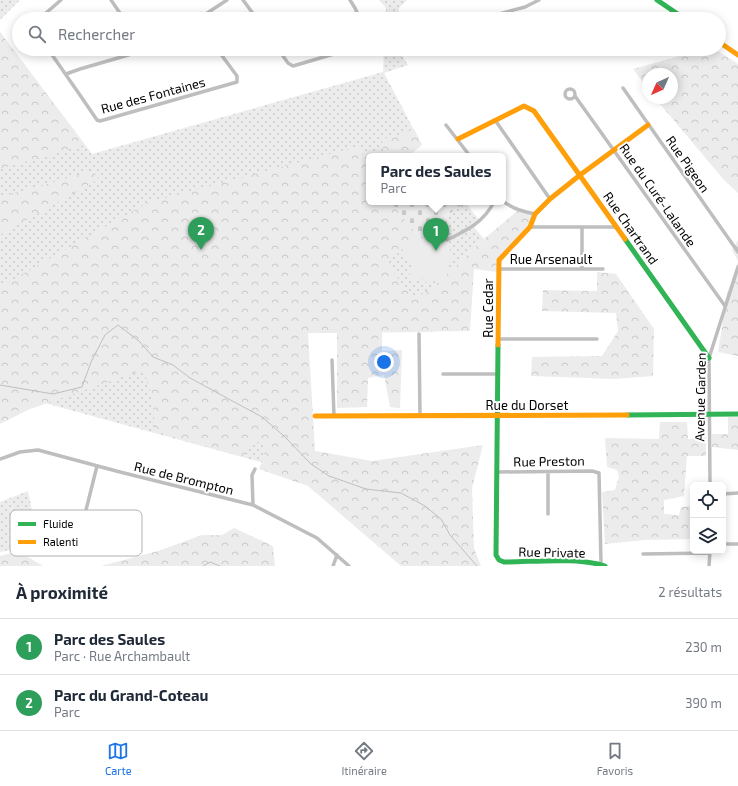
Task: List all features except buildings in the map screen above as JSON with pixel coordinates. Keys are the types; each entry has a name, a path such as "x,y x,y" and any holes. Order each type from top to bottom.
{"street":[{"path":"47,12 61,0"},
{"path":"111,0 119,12"},
{"path":"209,12 227,0"},
{"path":"243,0 252,12"},
{"path":"350,0 357,12"},
{"path":"506,12 525,7 538,0"},
{"path":"657,0 675,12"},
{"path":"726,47 738,55"},
{"name":"Rue des Fontaines","path":"53,56 97,120 100,121 237,82 237,76 222,56"},
{"path":"66,74 122,56"},
{"path":"283,56 288,63 293,66 327,56"},
{"name":"Rue Pigeon","path":"622,88 738,252"},
{"name":"Rue du Curé-Lalande","path":"575,96 725,306"},
{"name":"Rue Chartrand","path":"495,120 524,106 534,111 709,358"},
{"path":"458,139 495,120 550,199"},
{"path":"446,125 468,153"},
{"name":"Rue Cedar","path":"499,560 496,555 499,260 530,227 535,214 550,199 648,125"},
{"path":"506,203 522,211 535,214"},
{"path":"447,240 479,222 492,205"},
{"path":"530,227 616,226"},
{"path":"582,227 582,269"},
{"name":"Avenue Garden","path":"710,482 709,358 738,266"},
{"name":"Rue Arsenault","path":"499,269 603,269"},
{"path":"419,334 420,416"},
{"path":"499,339 597,339"},
{"path":"332,360 334,416"},
{"path":"443,374 498,374"},
{"name":"Rue du Dorset","path":"315,416 738,414"},
{"name":"Rue de Brompton","path":"0,459 20,452 38,450 253,504 310,534 349,566"},
{"path":"86,510 97,466"},
{"path":"253,504 252,475 255,469"},
{"name":"Rue Preston","path":"498,472 592,471 600,473 603,565"},
{"path":"548,472 548,514"},
{"path":"726,494 738,493"},
{"path":"726,544 738,544"},
{"path":"643,554 690,553"},
{"path":"709,566 710,554"},
{"path":"332,566 337,555"},
{"name":"Rue Private","path":"499,560 504,562 556,562 603,565"}],"green space":[{"path":"0,0 20,0 0,20"},
{"path":"379,0 407,0 399,8 399,12 386,12 386,8"},
{"path":"0,32 12,48 12,56 18,56 92,154 383,72 384,56 402,56 408,65 384,73 422,145 412,153 366,153 366,205 393,205 419,237 461,205 467,205 479,220 474,227 484,239 442,279 414,301 434,332 308,333 301,473 41,402 0,421"},
{"path":"0,32 12,48 12,56 18,56 85,145 0,169"},
{"path":"680,56 726,56 738,64 738,193 724,180 660,104 678,104 678,68 642,68 642,81 633,69"},
{"path":"414,129 422,145 412,153 383,153 382,139 399,135"},
{"path":"359,146 366,160 366,205 393,205 419,237 386,262 414,300 442,279 484,239 517,211 534,216 528,225 496,261 498,272 474,269 470,331 382,332 382,351 402,350 400,408 390,407 384,375 368,378 367,407 337,408 337,333 308,333 315,451 372,461 483,445 472,488 474,548 481,566 401,566 308,486 259,469 264,457 265,442 251,442 246,458 155,431 152,400 149,385 143,370 30,409 0,424 0,287 147,203"},
{"path":"93,171 99,179 0,235 0,197"},
{"path":"393,205 461,205 419,237"},
{"path":"437,232 449,246 451,254 448,269 436,280 427,284 423,278 415,283 408,271 413,268 404,254 404,250 428,234 430,236"},
{"path":"738,240 738,261 732,250"},
{"path":"738,261 738,356 718,352 723,321 723,306"},
{"path":"597,272 616,274 654,329 653,376 614,379 531,376 532,357 602,356 618,331 616,313 542,311 543,290 597,291"},
{"path":"728,417 738,417 738,450 712,447 712,434 728,434"},
{"path":"660,422 687,422 688,439 706,437 706,456 687,456 684,496 664,500 664,514 679,515 681,507 690,506 690,539 644,540 605,544 602,492 615,490 619,477 617,470 607,467 605,438 659,439"},
{"path":"28,491 32,510 10,510 10,550 0,552 0,502"},
{"path":"234,528 273,546 275,566 101,566 142,556 202,535 222,535"},
{"path":"10,553 10,556 26,556 43,566 0,566 0,556"}],"waterway":[{"path":"0,385 53,394 82,387 91,362 105,335 118,325 139,341 153,357 173,365 190,378 262,417 285,437 311,464 329,476 366,489 401,493 425,506 441,519 450,535 477,566"},
{"path":"203,566 210,562 220,566"}],"traffic: fast":[{"path":"657,0 675,12"},
{"path":"625,239 709,358"},
{"path":"498,345 496,555 499,560 504,562 569,561 594,563 605,566"},
{"path":"627,415 738,414"}],"traffic: slow":[{"path":"726,47 738,55"},
{"path":"458,139 524,106 534,111 625,239"},
{"path":"498,345 499,260 530,227 535,214 550,199 648,125"},
{"path":"315,416 627,415"}],"place":[{"name":"Parc du Grand-Coteau","path":"201,250"},
{"name":"Parc des Saules","path":"436,251"}]}
